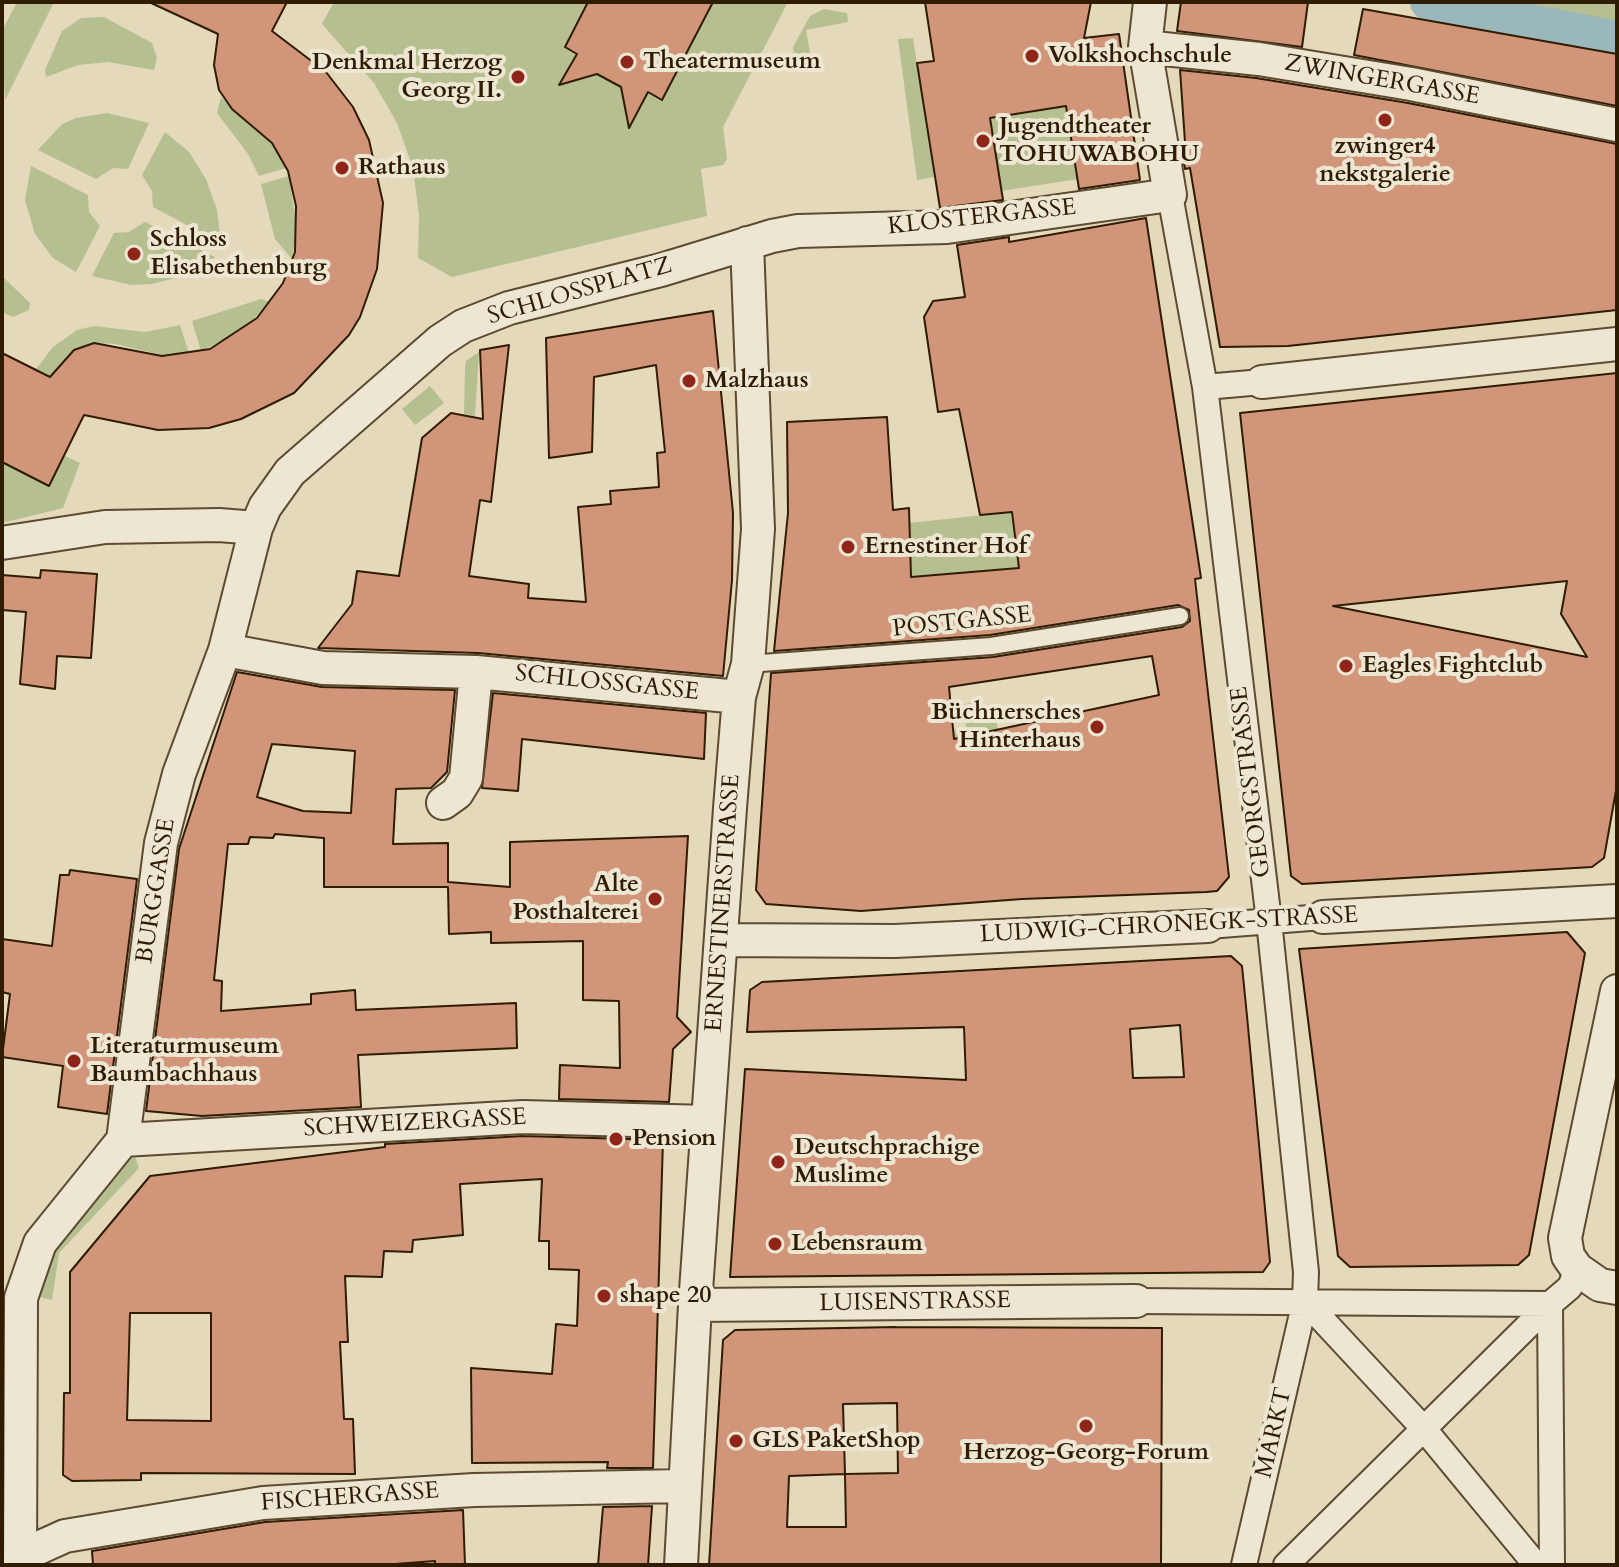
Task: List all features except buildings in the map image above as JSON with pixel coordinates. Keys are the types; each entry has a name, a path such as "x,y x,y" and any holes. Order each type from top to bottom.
{"street":[{"name":"GEORGSTRASSE","path":"1150,2 1145,47 1205,387 1269,921 1306,1272"},
{"name":"ZWINGERGASSE","path":"1145,47 1259,59 1411,84 1617,125"},
{"name":"KLOSTERGASSE","path":"747,243 798,231 947,227 1170,195"},
{"name":"SCHLOSSPLATZ","path":"225,650 256,528 265,507 290,472 420,356 463,326 509,308 661,270 747,243"},
{"name":"ERNESTINERSTRASSE","path":"681,1565 695,1305 739,697 748,664 758,529 747,243"},
{"path":"1205,387 1617,344"},
{"path":"2,543 105,527 219,525 256,528"},
{"name":"SCHLOSSGASSE","path":"225,650 323,668 476,672 739,697"},
{"name":"BURGGASSE","path":"123,1140 161,843 179,774 225,650"},
{"path":"443,803 457,793 466,778 476,672"},
{"name":"LUDWIG-CHRONEGK-STRASSE","path":"721,940 895,941 1617,901"},
{"path":"1286,1565 1550,1304 1572,1271 1567,1217 1617,991"},
{"name":"SCHWEIZERGASSE","path":"123,1140 523,1117 708,1122"},
{"path":"21,1560 21,1298 40,1243 123,1140"},
{"path":"1572,1271 1600,1285 1617,1288"},
{"name":"MARKT","path":"1244,1565 1305,1301 1306,1272"},
{"path":"1136,1301 1550,1304"},
{"name":"LUISENSTRASSE","path":"695,1305 1136,1301"},
{"path":"1305,1301 1424,1429 1536,1565"},
{"path":"1550,1304 1552,1565"},
{"name":"FISCHERGASSE","path":"21,1560 65,1536 263,1503 474,1490 683,1486"}],"lane":[{"name":"POSTGASSE","path":"748,664 980,647 1180,616"}],"green space":[{"path":"17,2 54,2 5,100 2,31"},
{"path":"334,2 788,2 723,127 727,159 723,165 701,169 707,216 452,277 418,258 419,216 413,168 397,123 374,83 322,24"},
{"path":"1427,2 1617,2 1617,54 1423,19"},
{"path":"824,9 847,13 848,22 806,30 810,53 794,54 793,47 810,16"},
{"path":"104,17 152,43 157,58 154,70 108,62 78,65 46,77 45,70 62,31 81,18"},
{"path":"913,38 934,177 917,180 898,39"},
{"path":"221,97 272,143 286,168 259,176 248,154 217,113"},
{"path":"1066,106 1078,179 1001,191 990,118"},
{"path":"107,113 149,123 128,169 113,168 96,179 38,150 62,124 76,118"},
{"path":"165,132 189,152 206,179 217,210 221,243 153,207 152,191 142,175"},
{"path":"31,166 88,195 89,212 100,226 76,272 53,258 35,234 25,200"},
{"path":"289,176 297,230 292,259 275,239 261,184"},
{"path":"145,222 215,257 187,275 152,284 131,285 92,276 114,233 129,232"},
{"path":"2,276 30,303 29,310 13,317 2,312"},
{"path":"261,299 270,302 243,330 201,351 192,321"},
{"path":"180,325 189,353 162,355 115,344 94,343 73,350 50,376 36,369 53,347 77,330 94,326 145,332"},
{"path":"479,352 475,416 464,414 465,367 466,361"},
{"path":"430,386 444,403 415,425 402,409"},
{"path":"65,456 80,463 63,508 2,523 2,462 49,486"},
{"path":"1012,512 1019,568 911,576 909,523"},
{"path":"976,702 994,708 998,730 957,758 952,730 966,728 964,704"},
{"path":"133,1151 139,1168 59,1253 52,1300 36,1296 52,1245"}],"waterway":[{"path":"1428,2 1617,39"}],"place":[{"name":"Volkshochschule","path":"1032,56"},
{"name":"Theatermuseum","path":"627,62"},
{"name":"Denkmal Herzog Georg II.","path":"518,77"},
{"name":"zwinger4 nekstgalerie","path":"1385,120"},
{"name":"Jugendtheater TOHUWABOHU","path":"983,141"},
{"name":"Rathaus","path":"342,168"},
{"name":"Schloss Elisabethenburg","path":"134,254"},
{"name":"Malzhaus","path":"689,381"},
{"name":"Ernestiner Hof","path":"848,547"},
{"name":"Eagles Fightclub","path":"1346,666"},
{"name":"Büchnersches Hinterhaus","path":"1097,727"},
{"name":"Alte Posthalterei","path":"655,899"},
{"name":"Literaturmuseum Baumbachhaus","path":"74,1061"},
{"name":"Pension","path":"616,1139"},
{"name":"Deutschprachige Muslime","path":"778,1162"},
{"name":"Lebensraum","path":"775,1244"},
{"name":"shape 20","path":"604,1296"},
{"name":"Herzog-Georg-Forum","path":"1086,1426"},
{"name":"GLS PaketShop","path":"736,1441"}]}
